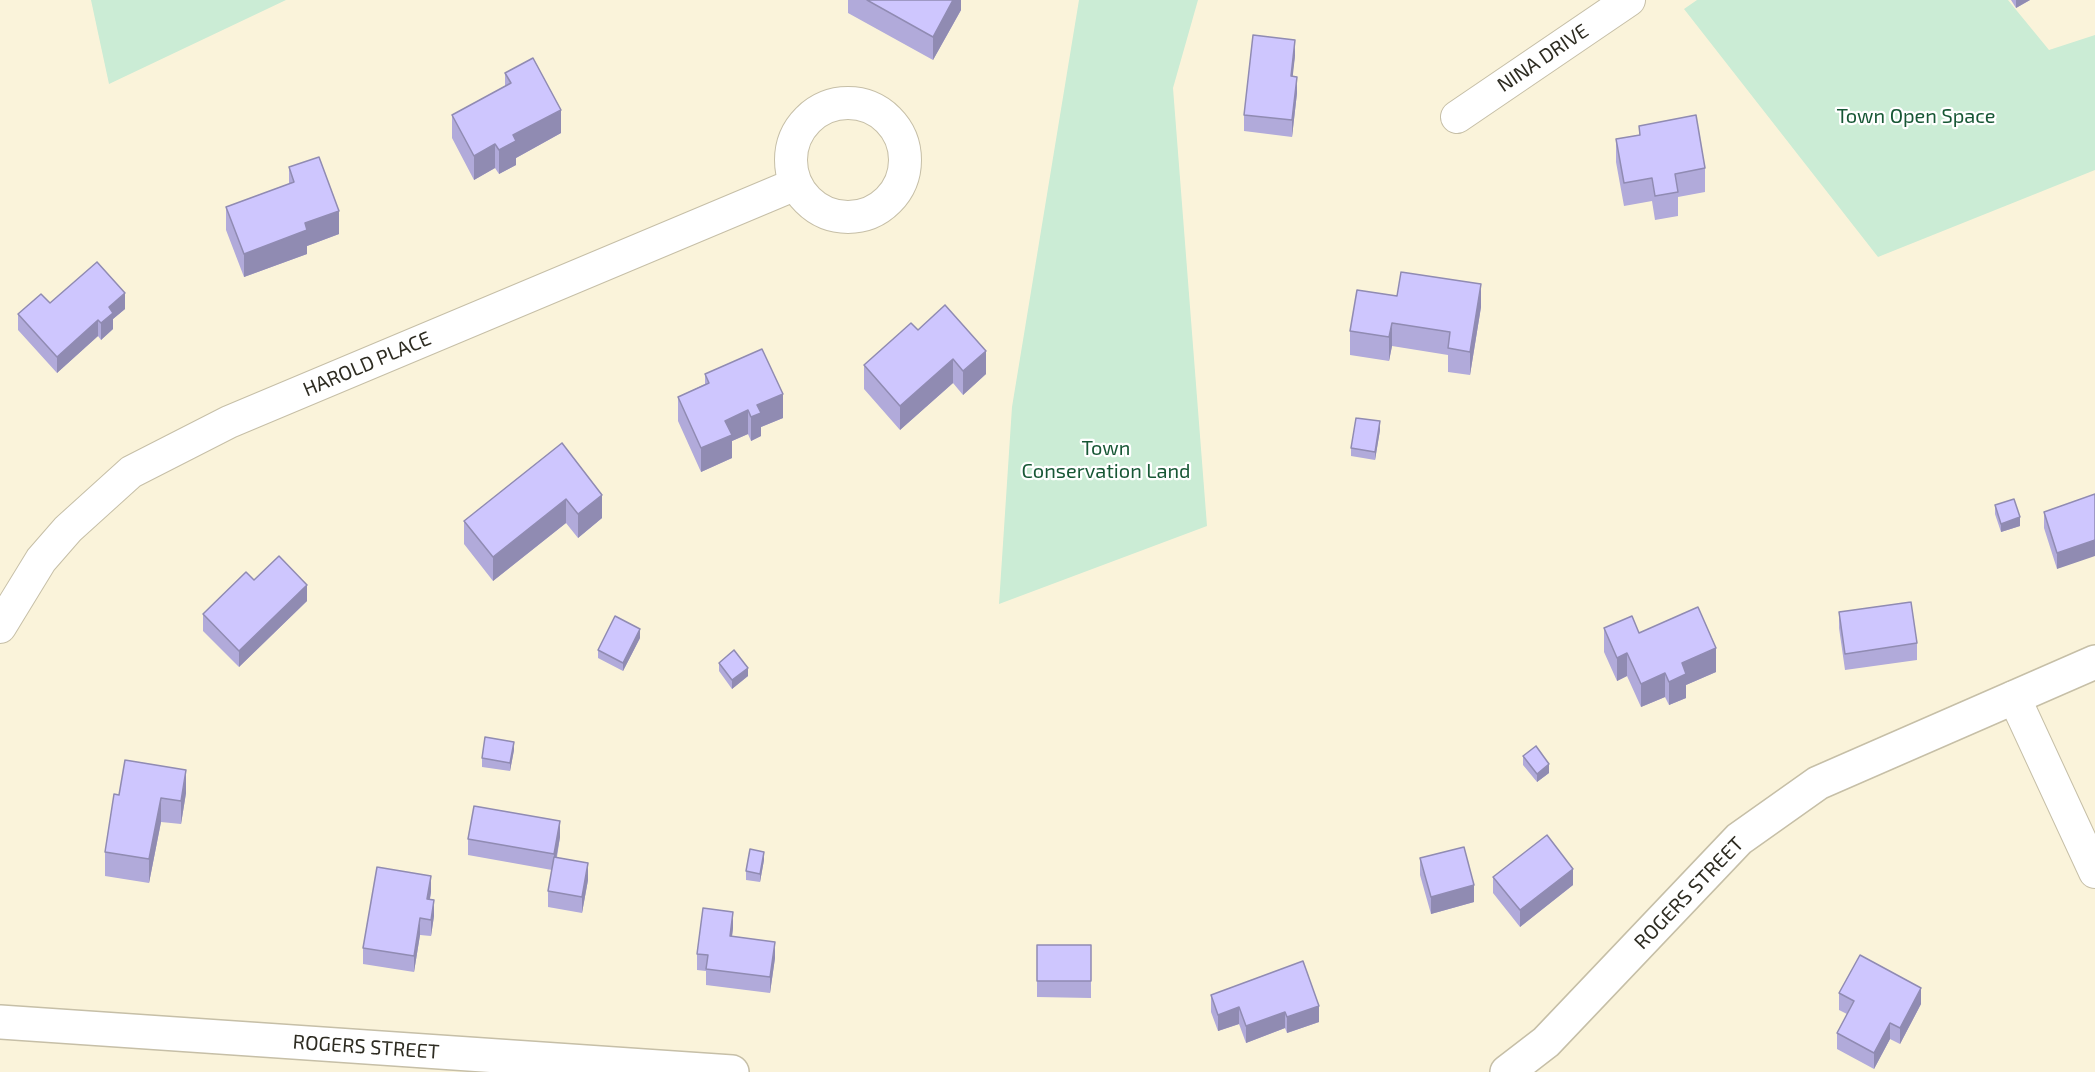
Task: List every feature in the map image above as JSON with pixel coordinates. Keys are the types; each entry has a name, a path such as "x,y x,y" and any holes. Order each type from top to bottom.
{"street":[{"name":"NINA DRIVE","path":"1457,117 1629,0"},
{"name":"HAROLD PLACE","path":"0,627 41,560 68,529 131,472 229,422 796,184"},
{"name":"ROGERS STREET","path":"1507,1072 1546,1042 1739,839 1818,783 2095,662"},
{"path":"2014,697 2095,872"},
{"name":"ROGERS STREET","path":"0,1022 732,1072"}],"green space":[{"path":"91,0 286,0 109,84"},
{"name":"Town Conservation Land","path":"1079,0 1198,0 1173,88 1207,526 999,604 1012,407"},
{"name":"Town Open Space","path":"1697,0 2008,0 2049,50 2095,35 2095,170 1878,257 1684,9"}],"building":[{"path":"867,0 953,0 933,37"},
{"path":"1253,35 1295,40 1291,76 1297,77 1292,120 1244,115"},
{"path":"533,58 561,110 513,135 516,141 499,150 495,144 474,156 452,115 511,83 505,73"},
{"path":"1696,115 1705,168 1675,174 1678,192 1655,196 1652,178 1624,183 1616,139 1640,135 1639,126"},
{"path":"319,157 339,211 305,223 307,230 244,254 226,207 294,182 289,167"},
{"path":"97,262 125,293 109,307 113,313 101,323 98,320 57,357 18,314 41,294 50,303"},
{"path":"1401,272 1481,284 1470,352 1448,348 1450,332 1392,323 1389,337 1350,331 1357,290 1397,296"},
{"path":"945,305 986,351 963,371 953,359 900,406 864,365 911,323 918,330"},
{"path":"762,349 783,394 757,405 761,413 751,417 748,410 725,421 732,435 701,448 678,397 709,383 705,374"},
{"path":"1356,418 1380,421 1375,452 1351,448"},
{"path":"562,443 602,495 578,514 566,499 493,557 464,521"},
{"path":"2095,494 2095,540 2057,553 2044,512"},
{"path":"2014,499 2020,517 2001,524 1995,505"},
{"path":"279,556 307,585 239,651 203,614 246,572 254,580"},
{"path":"1911,602 1917,643 1845,654 1839,612"},
{"path":"1698,607 1716,648 1682,663 1686,674 1669,682 1665,673 1641,684 1627,653 1617,658 1604,628 1632,616 1639,633"},
{"path":"615,616 640,629 623,663 598,650"},
{"path":"734,650 748,668 732,680 719,663"},
{"path":"485,737 514,742 510,763 482,758"},
{"path":"1536,746 1549,764 1537,774 1523,756"},
{"path":"125,760 186,770 181,801 161,798 149,859 105,852 114,794 119,795"},
{"path":"474,806 560,821 554,854 468,839"},
{"path":"1547,835 1573,869 1520,910 1493,877"},
{"path":"1464,847 1474,885 1431,897 1420,858"},
{"path":"750,849 764,852 760,874 746,871"},
{"path":"554,857 588,863 582,897 548,891"},
{"path":"377,867 431,876 427,899 434,900 431,920 420,918 414,956 363,948"},
{"path":"703,908 733,912 730,936 775,942 770,977 706,969 708,955 697,954"},
{"path":"1037,945 1091,945 1091,981 1037,981"},
{"path":"1860,955 1921,988 1900,1028 1890,1023 1874,1053 1837,1033 1854,1001 1839,993"},
{"path":"1303,961 1319,1006 1287,1017 1285,1012 1246,1026 1239,1007 1218,1015 1211,995"}]}
